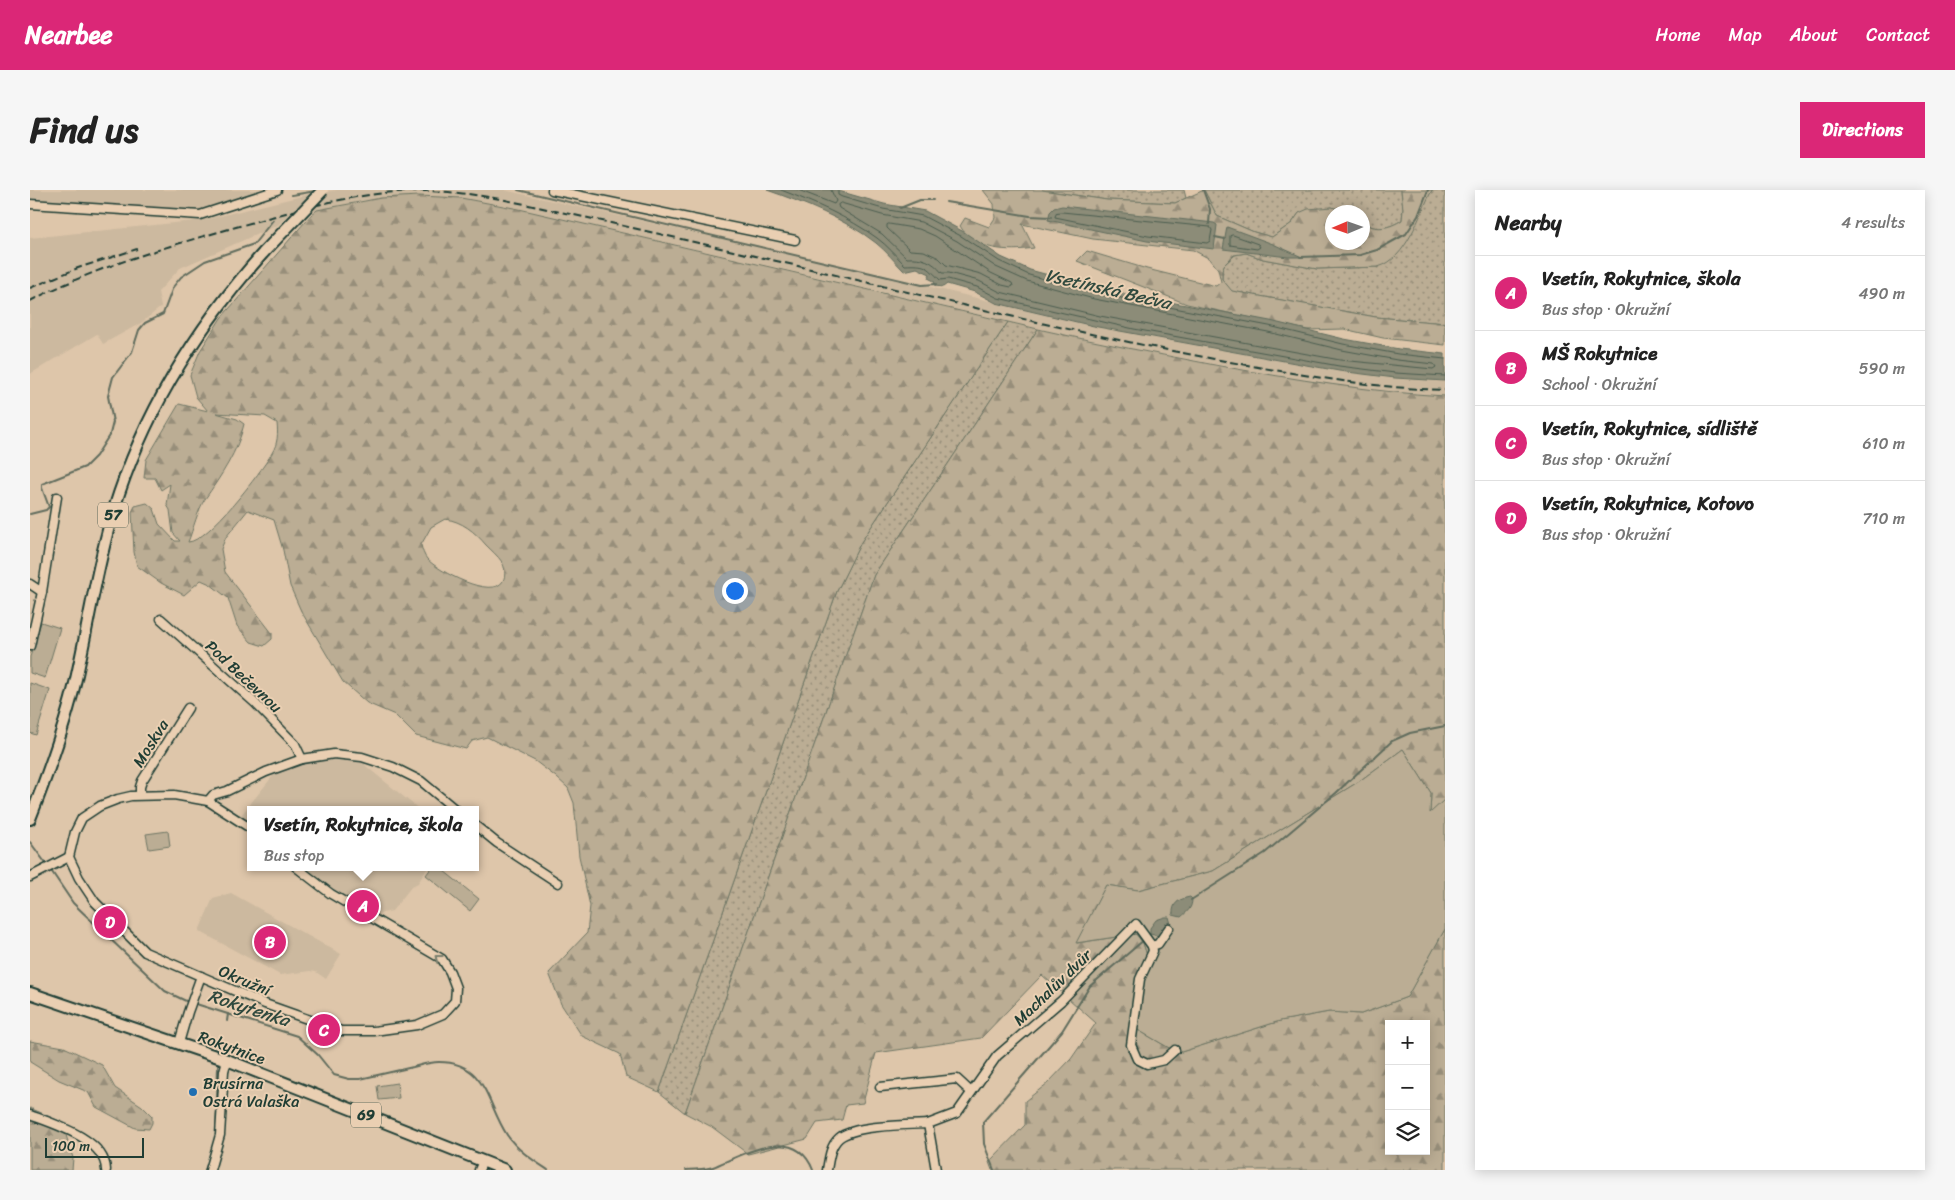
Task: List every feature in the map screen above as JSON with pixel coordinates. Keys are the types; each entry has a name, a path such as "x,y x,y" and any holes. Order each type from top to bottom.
{"main road":[{"name":"57","path":"32,814 63,729 108,529 131,461 153,412 184,355 213,314 264,252 323,190"},
{"name":"Rokytnice","path":"30,993 227,1060 481,1166 505,1170"}],"street":[{"path":"30,204 200,215 277,190"},
{"path":"552,190 795,240"},
{"path":"30,646 42,592 57,497"},
{"path":"30,584 42,592"},
{"name":"Pod Bečevnou","path":"161,619 256,703 295,744 302,759"},
{"name":"Moskva","path":"140,795 142,781 188,708"},
{"path":"208,801 213,795 302,759 334,754 366,758 393,767 421,781 451,806"},
{"path":"30,877 69,857 75,832 82,818 94,809 118,799 140,795 174,795 208,801 247,826"},
{"path":"479,828 497,843 558,883"},
{"name":"Okružní","path":"69,857 79,878 95,902 144,952 264,1004 341,1031 374,1031 416,1025 443,1014 455,1000 456,988 450,972 442,959 331,894 301,871"},
{"name":"Machalův dvůr","path":"827,1170 830,1149 839,1138 848,1133 870,1128 928,1124 957,1113 997,1056 1061,1001 1136,924 1152,946"},
{"path":"1169,928 1158,944 1152,946 1153,951 1140,980 1131,1045 1137,1059 1147,1064 1164,1060 1175,1050"},
{"path":"179,1043 201,976"},
{"path":"210,1170 220,1135 224,1071 227,1060"},
{"path":"880,1087 957,1080 972,1092"},
{"path":"30,1115 73,1132 94,1146 106,1162 106,1170"},
{"path":"928,1124 936,1170"}],"shaded area":[{"path":"30,190 262,190 199,211 30,201"},
{"path":"337,190 504,190 842,266 1098,327 1339,371 1395,378 1445,381 1445,396 1394,393 1336,386 1095,342 519,209 461,198 419,196 361,201 286,217 278,225 180,268 158,292 161,307 141,323 103,344 97,334 30,374 30,238 203,220 306,195"},
{"path":"330,758 362,761 415,806 249,806 276,772 302,759"},
{"path":"247,808 247,826 238,819"},
{"path":"302,871 426,871 418,883 412,886 392,911 378,914 373,919"},
{"path":"231,893 341,954 326,979 316,972 310,971 280,975 199,931 213,898"}],"green space":[{"path":"983,190 1042,190 1107,200 1175,203 1204,190 1217,216 1254,232 1272,237 1292,223 1299,213 1308,209 1325,208 1325,250 1370,250 1370,226 1382,228 1402,220 1401,190 1432,190 1404,246 1397,255 1378,267 1317,269 1263,259 1246,253 1234,255 1224,265 1222,279 1232,291 1376,317 1445,323 1445,345 1383,338 1344,329 1307,330 1187,304 1077,261 1087,251 1147,269 1216,286 1221,282 1218,269 1210,259 1193,250 1093,239 1022,224 1034,248 1014,250 983,245 974,241 960,226 965,218 989,227 995,218 994,204"},
{"path":"1042,190 1184,190 1186,198 1175,203 1107,200"},
{"path":"1204,190 1401,190 1403,209 1402,220 1387,227 1377,228 1370,226 1370,205 1325,205 1325,208 1299,213 1292,223 1272,237 1254,232 1217,216"},
{"path":"1432,190 1445,190 1445,323 1376,317 1231,291 1222,279 1224,265 1235,255 1246,253 1263,259 1317,269 1378,267 1423,207"},
{"path":"419,196 461,198 519,209 1008,322 861,542 837,591 659,1092 626,1077 620,1054 582,1036 561,1004 549,973 587,933 590,906 579,856 574,803 568,788 535,761 487,737 472,741 466,749 416,736 395,715 367,703 343,682 301,611 290,586 283,550 274,520 248,510 226,537 221,549 225,572 272,633 272,639 264,646 251,642 237,626 228,598 210,584 201,580 184,595 161,583 137,566 134,552 132,512 135,506 147,503 154,509 159,524 175,541 180,541 173,533 170,510 167,505 170,484 161,490 155,478 144,478 146,460 179,404 208,411 196,397 190,375 200,351 221,318 317,210 381,198","holes":["216,413 265,416 277,423 276,442 266,462 221,519 197,539 188,542 202,503 233,454 244,424 237,419","445,519 457,522 468,528 496,555 504,567 503,581 497,586 477,586 453,576 427,559 421,545 431,527"]},
{"path":"1008,322 1038,329 874,575 685,1113 659,1092 837,591 861,542"},
{"path":"1038,329 1276,376 1360,388 1445,396 1445,799 1430,814 1431,793 1403,749 1358,782 1213,871 1138,890 1106,885 1077,943 1136,934 1143,943 1147,955 1131,1026 1178,1053 1280,1021 1329,1012 1361,1014 1407,997 1445,929 1445,1170 992,1170 989,1162 1025,1125 1025,1101 1048,1083 1071,1059 1096,1023 1042,975 981,1038 876,1053 863,1103 846,1105 842,1120 817,1123 807,1139 748,1154 712,1127 685,1113 874,575"},
{"path":"41,622 60,628 45,678 30,673 30,657"},
{"path":"30,683 50,690 36,735 30,733"},
{"path":"1403,749 1431,793 1430,813 1445,799 1445,929 1407,997 1361,1014 1329,1012 1280,1021 1178,1053 1131,1026 1147,955 1143,943 1136,934 1076,943 1106,885 1138,890 1213,871 1358,782"},
{"path":"168,831 170,846 149,849 146,834"},
{"path":"429,871 444,871 479,899 470,911 426,875"},
{"path":"30,1041 64,1047 102,1065 115,1088 142,1106 152,1116 152,1123 149,1129 135,1128 96,1107 88,1092 59,1080 30,1062"},
{"path":"397,1083 399,1098 379,1100 377,1086"},
{"path":"30,1108 62,1122 73,1158 72,1170 30,1170"}],"water":[{"path":"767,190 835,190 884,204 925,211 964,232 1001,257 1030,270 1096,288 1270,321 1344,339 1399,349 1445,354 1445,381 1395,378 1339,371 1098,327 996,303 975,292 947,284 943,287 935,286 934,281 928,278 930,274 917,268 904,271 880,246 838,219"},
{"path":"1062,206 1214,223 1217,225 1214,249 1147,241 1048,220 1050,212 1054,208"},
{"path":"1227,227 1273,244 1302,257 1223,249"},
{"path":"1190,897 1192,902 1188,911 1181,917 1173,915 1177,902"},
{"path":"1169,917 1171,924 1164,934 1159,936 1150,934 1150,928 1156,920"}],"waterway":[{"path":"518,190 922,285 936,284"},
{"path":"1203,190 1210,209 1209,224"},
{"path":"1300,257 1360,255 1377,250 1406,234 1418,216 1428,190"},
{"path":"292,195 316,191"},
{"path":"900,208 920,200 933,200"},
{"path":"946,202 1030,216 1051,217"},
{"path":"30,514 46,510 49,507 42,484 85,467 96,456 110,434 113,422 108,396 113,377 132,352 139,330 145,323 163,314 173,287 181,277 205,261 254,244 273,220"},
{"path":"1215,237 1225,239"},
{"path":"1191,900 1265,853 1336,793 1392,741 1410,733 1445,726"},
{"name":"Rokytenka","path":"30,842 47,865"},
{"name":"Rokytenka","path":"50,869 73,903 101,930"},
{"name":"Rokytenka","path":"107,936 165,991 188,1002"},
{"path":"994,1170 984,1144 983,1122 1062,1031 1090,986 1145,939"},
{"name":"Rokytenka","path":"193,1003 297,1036 318,1055 334,1075 349,1079 360,1079 436,1062 455,1064 467,1069 483,1086 500,1123 511,1140 548,1170"},
{"name":"Rokytenka","path":"227,1021 228,1014"},
{"path":"216,1137 218,1065"},
{"name":"Rokytenka","path":"686,1170 710,1168 754,1150 782,1145 794,1148 805,1156 813,1170"},
{"path":"205,1170 210,1158"}],"railway":[{"path":"30,301 105,268 183,242 281,214 374,194 438,191 471,194 519,203 1018,318 1149,346 1329,379 1416,389 1445,390"},
{"path":"30,288 78,268 137,249"}],"place":[{"name":"Vsetín, Rokytnice, škola","path":"363,906"},
{"name":"Vsetín, Rokytnice, Kotovo","path":"110,922"},
{"name":"MŠ Rokytnice","path":"270,942"},
{"name":"Vsetín, Rokytnice, sídliště","path":"324,1030"},
{"name":"Brusírna Ostrá Valaška","path":"193,1092"}],"water label":[{"name":"Vsetínská Bečva","path":"1108,289"}]}
